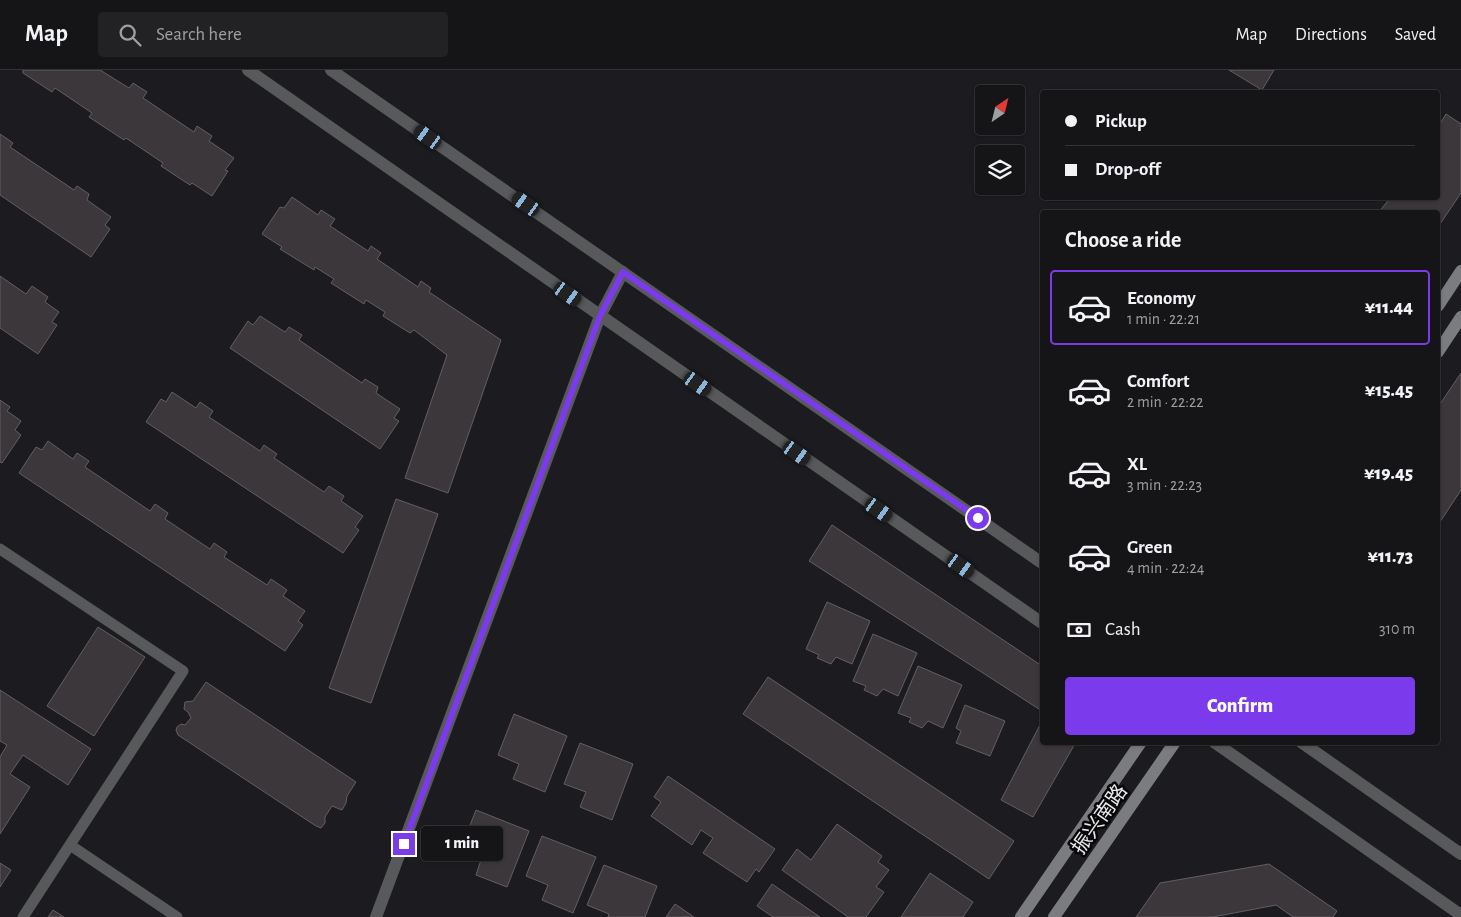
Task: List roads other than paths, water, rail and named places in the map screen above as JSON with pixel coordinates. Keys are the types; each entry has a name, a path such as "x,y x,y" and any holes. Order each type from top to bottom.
{"main road":[{"path":"1440,303 1461,271"},
{"path":"1440,349 1461,317"},
{"name":"振兴南路","path":"1021,917 1139,745"},
{"name":"振兴南路","path":"1054,917 1173,745"}],"street":[{"path":"248,70 1040,622"},
{"path":"331,70 1040,562"},
{"path":"376,917 600,316 623,272"},
{"path":"1218,745 1461,915"},
{"path":"1305,745 1461,854"}],"lane":[{"path":"0,549 183,671 23,917"},
{"path":"70,845 177,917"}]}
